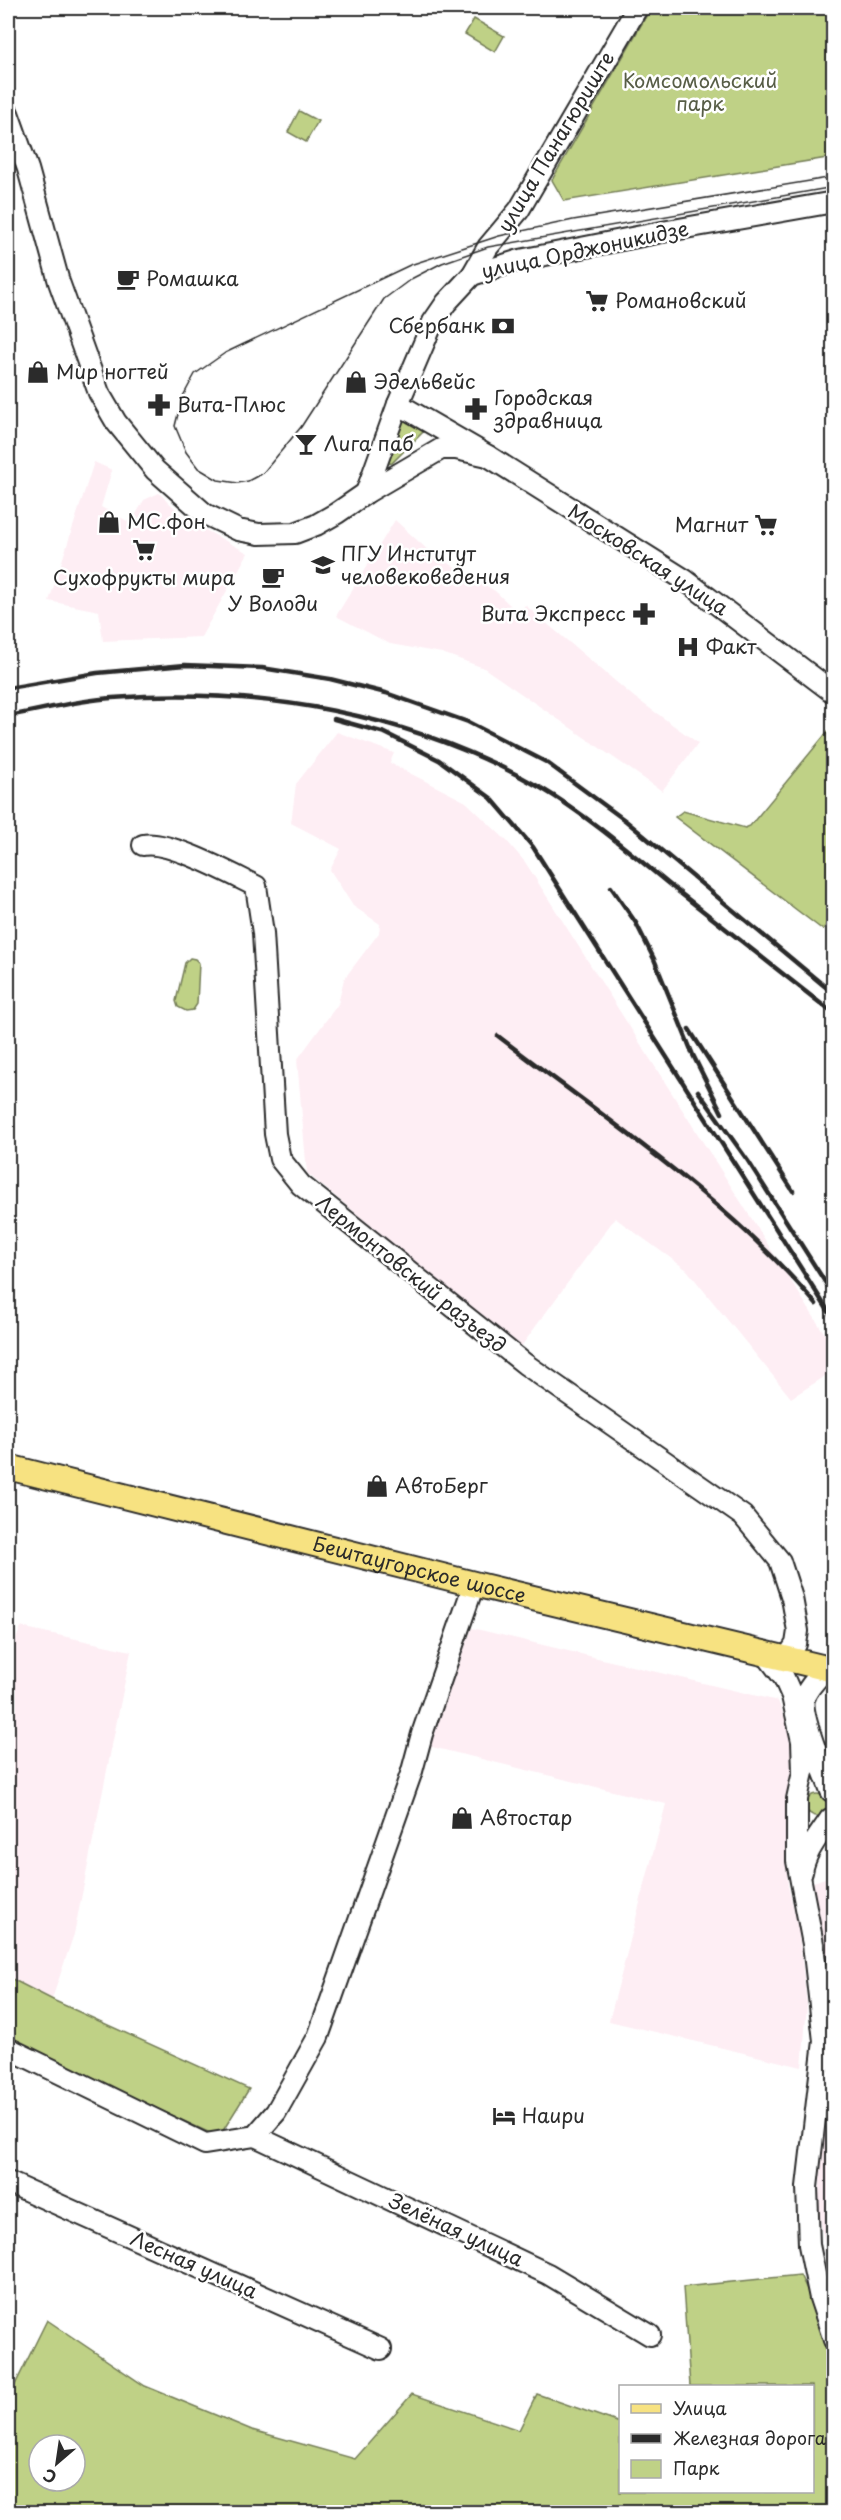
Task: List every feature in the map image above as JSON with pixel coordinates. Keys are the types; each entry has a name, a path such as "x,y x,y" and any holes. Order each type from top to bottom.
{"main road":[{"name":"Бештаугорское шоссе","path":"8,1467 474,1584 830,1669"}],"street":[{"name":"улица Панагюриште","path":"472,275 488,247 519,210 637,8"},
{"name":"Московская улица","path":"8,113 28,169 59,282 99,393 116,422 155,470 205,514 238,530 259,534 295,532 316,525 441,449 456,448 488,456"},
{"name":"улица Орджоникидзе","path":"366,493 398,404 433,322 446,303 472,275 520,260 834,202"},
{"name":"Московская улица","path":"398,404 488,456 685,580 834,693"},
{"name":"Лермонтовский разъезд","path":"143,845 154,843 176,850 256,886 263,933 275,1134 280,1159 319,1200 525,1364 743,1516 780,1561 792,1598 798,1631 796,1644 776,1656"},
{"path":"8,2048 205,2144 255,2136 276,2112 318,2037 412,1772 422,1734 474,1584"},
{"path":"776,1656 792,1696 802,1741 803,1772 797,1804 797,1861 813,1944 824,2041 807,2187 809,2245 820,2298 834,2340"},
{"path":"830,1669 811,1685 804,1699 805,1717 832,1793"},
{"path":"832,1793 822,1785 812,1785 803,1790 797,1804 802,1818 811,1824 821,1824 832,1817"},
{"path":"801,1884 804,1863 812,1845 832,1817"},
{"name":"Зелёная улица","path":"255,2136 548,2274 650,2336"},
{"name":"Лесная улица","path":"8,2182 381,2349"}],"shaded area":[{"path":"94,462 112,470 101,507 131,523 144,500 159,493 187,520 248,553 201,637 103,641 99,611 49,601"},
{"path":"395,520 429,551 495,591 510,605 517,616 525,605 634,697 698,743 662,791 484,668 442,653 390,644 336,616"},
{"path":"337,732 394,753 390,763 466,802 506,840 525,862 833,1347 833,1369 821,1379 791,1398 687,1270 615,1218 520,1348 307,1173 297,1060 338,1004 344,979 379,933 380,924 353,906 330,870 341,849 291,823 296,784"},
{"path":"21,1627 131,1651 74,1934 50,2005 8,1985 8,1659"},
{"path":"472,1628 778,1701 795,1744 789,1826 785,1848 788,1886 798,1926 807,2005 802,2067 609,2021 666,1804 428,1746"},
{"path":"833,1875 833,2002 811,1883"},
{"path":"833,2048 833,2296 818,2205"}],"green space":[{"name":"Комсомольский парк","path":"651,8 833,8 833,157 564,201 552,180"},
{"path":"474,19 504,36 495,52 465,34"},
{"path":"299,111 318,121 306,142 288,132"},
{"path":"402,416 425,429 392,463 385,464"},
{"path":"833,725 833,914 823,930 675,817 683,811 745,828 750,826"},
{"path":"190,958 199,963 197,1004 193,1010 186,1011 178,1007 176,1001 185,963"},
{"path":"817,1794 825,1797 828,1805 825,1813 817,1816 809,1813 806,1805 809,1797"},
{"path":"8,1977 55,2001 249,2089 219,2137 8,2041"},
{"path":"800,2275 833,2343 833,2512 8,2512 8,2399 47,2320 145,2386 252,2430 355,2459 412,2394 519,2430 537,2394 619,2423 619,2493 814,2493 814,2385 690,2385 683,2287"}],"tram line":[{"path":"834,177 573,220 499,236 410,265 225,353 195,374 182,398 175,426 186,452 198,468 218,480 238,483 248,481 263,473 301,427 384,299 411,279 442,263 488,247 834,187"}],"railway":[{"path":"8,688 97,673 185,665 262,668 330,679 386,693 468,722 546,762 626,821 834,994"},
{"path":"8,716 99,699 168,696 223,697 278,702 333,711 387,724 440,741 491,762 541,788 574,809 834,1014"},
{"path":"334,719 385,733 439,760 491,798 533,847 834,1320"},
{"path":"611,887 636,923 654,959 693,1055 722,1113"},
{"path":"689,1029 793,1191"},
{"path":"498,1036 705,1195 782,1266 816,1304"},
{"path":"698,1091 748,1161 834,1296"}],"place":[{"name":"Ромашка","path":"128,279"},
{"name":"Романовский","path":"597,301"},
{"name":"Сбербанк","path":"503,326"},
{"name":"Мир ногтей","path":"38,372"},
{"name":"Эдельвейс","path":"356,382"},
{"name":"Вита-Плюс","path":"159,405"},
{"name":"Городская здравница","path":"476,409"},
{"name":"Лига паб","path":"306,444"},
{"name":"МС.фон","path":"109,522"},
{"name":"Магнит","path":"766,525"},
{"name":"Сухофрукты мира","path":"144,550"},
{"name":"ПГУ Институт человековедения","path":"323,565"},
{"name":"У Володи","path":"273,577"},
{"name":"Вита Экспресс","path":"644,614"},
{"name":"Факт","path":"688,647"},
{"name":"АвтоБерг","path":"377,1486"},
{"name":"Автостар","path":"462,1818"},
{"name":"Наири","path":"504,2116"}]}
